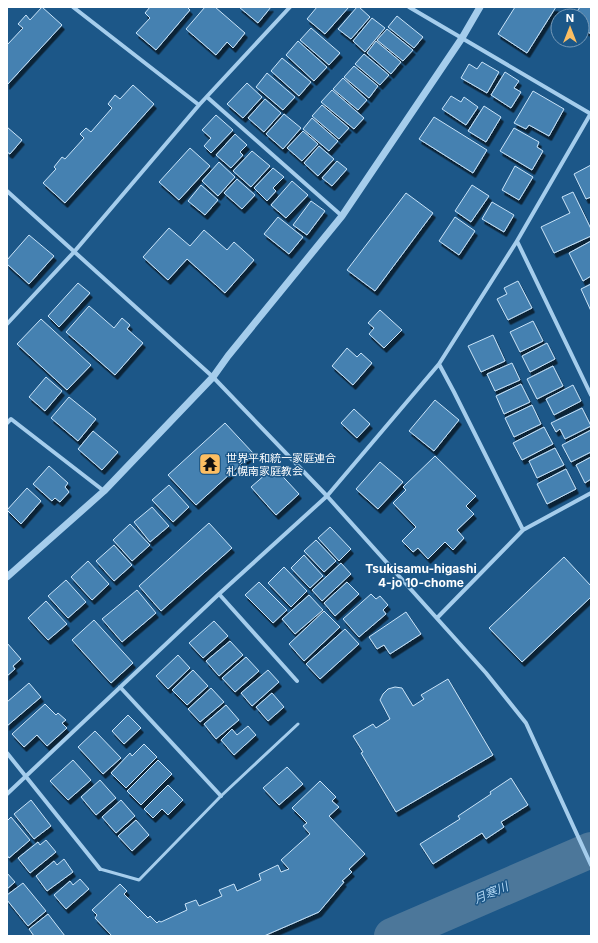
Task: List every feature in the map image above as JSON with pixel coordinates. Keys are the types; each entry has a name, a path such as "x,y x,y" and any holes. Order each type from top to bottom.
{"street":[{"path":"73,7 199,105"},
{"path":"7,324 74,252 199,105 290,7"},
{"path":"7,794 219,594 327,496 439,364 517,241 591,114 409,7"},
{"path":"7,577 104,491 213,377 228,356 342,216 462,38 480,7"},
{"path":"207,97 342,216"},
{"path":"7,191 213,377 327,496 486,673 526,723 591,865"},
{"path":"517,241 591,395"},
{"path":"439,364 523,530"},
{"path":"7,423 10,419 104,491"},
{"path":"437,618 523,530 591,493"},
{"path":"219,594 297,681"},
{"path":"120,687 221,796"},
{"path":"7,754 100,869"}],"lane":[{"path":"100,869 139,880 221,796 298,724"}],"building":[{"path":"42,7 62,25 7,85 7,45 23,28 18,24 26,15 30,20"},
{"path":"150,7 187,7 190,10 156,50 136,33 150,18 145,13"},
{"path":"205,7 215,7 245,33 233,48 227,42 216,55 186,29"},
{"path":"239,7 271,7 258,23"},
{"path":"317,7 349,7 325,34 307,19"},
{"path":"357,7 359,7 370,17 351,39 338,29"},
{"path":"515,7 556,7 550,8 550,17 527,53 498,34"},
{"path":"591,7 591,34 590,8 579,8"},
{"path":"397,16 423,37 414,48 388,27"},
{"path":"372,18 385,28 365,52 353,41"},
{"path":"311,28 340,53 329,65 300,40"},
{"path":"387,29 413,50 403,61 377,40"},
{"path":"298,41 327,67 314,81 286,55"},
{"path":"376,41 401,62 391,74 367,53"},
{"path":"364,54 389,75 380,85 355,64"},
{"path":"282,58 311,82 299,96 271,71"},
{"path":"482,62 499,72 487,93 461,78 469,64 477,69"},
{"path":"354,66 378,86 369,98 344,77"},
{"path":"505,72 519,81 514,88 521,92 511,108 491,95"},
{"path":"267,73 295,97 283,110 256,87"},
{"path":"343,78 367,100 358,110 333,89"},
{"path":"247,83 262,97 243,118 227,104"},
{"path":"133,85 154,104 65,203 43,183 56,169 54,167 62,157 65,159 84,138 80,134 86,128 91,132 112,108 108,104 115,95 120,99"},
{"path":"332,90 364,118 354,129 321,102"},
{"path":"533,91 564,109 549,136 529,125 526,129 514,123"},
{"path":"451,96 461,102 464,97 478,107 466,125 442,109"},
{"path":"265,99 281,113 264,132 248,118"},
{"path":"322,105 349,128 339,139 312,116"},
{"path":"484,106 501,117 486,142 468,131"},
{"path":"284,114 301,128 283,149 266,134"},
{"path":"216,115 233,130 211,153 204,146 211,138 202,130"},
{"path":"434,117 487,150 473,173 419,139"},
{"path":"312,118 338,141 329,151 303,129"},
{"path":"7,127 22,140 10,154 7,152"},
{"path":"514,128 539,142 537,147 543,151 532,170 500,151"},
{"path":"303,131 318,144 302,161 287,148"},
{"path":"235,134 247,145 240,152 243,155 231,168 216,155"},
{"path":"319,146 334,159 318,176 304,163"},
{"path":"190,148 210,166 179,200 159,182"},
{"path":"252,151 270,166 251,187 233,171"},
{"path":"337,161 347,169 332,186 322,178"},
{"path":"219,162 235,177 218,196 202,181"},
{"path":"591,165 591,197 586,199 574,174"},
{"path":"515,166 533,177 519,200 502,190"},
{"path":"273,168 284,177 273,188 276,191 267,201 254,188"},
{"path":"237,179 255,195 242,209 224,193"},
{"path":"292,181 308,195 286,218 271,205"},
{"path":"201,185 218,200 205,215 188,201"},
{"path":"472,185 489,196 471,222 455,211"},
{"path":"573,192 591,229 591,236 554,253 541,227 570,213 562,197"},
{"path":"406,193 433,213 375,291 347,270"},
{"path":"311,201 325,211 307,235 293,225"},
{"path":"492,202 514,215 504,232 482,219"},
{"path":"278,217 303,237 289,254 264,234"},
{"path":"455,217 475,231 459,255 439,241"},
{"path":"169,228 190,246 204,230 227,250 234,242 254,260 225,293 187,259 168,280 143,257"},
{"path":"29,235 54,256 29,284 7,264 7,260"},
{"path":"591,241 591,276 583,281 569,253"},
{"path":"518,281 532,308 508,320 497,299 507,294 504,288"},
{"path":"78,283 90,293 59,327 48,316"},
{"path":"591,284 591,311 581,289"},
{"path":"89,306 114,328 122,318 130,325 127,329 143,343 115,375 66,332"},
{"path":"380,310 402,330 384,348 369,334 374,328 368,323"},
{"path":"41,319 91,365 67,390 17,344"},
{"path":"533,321 543,341 520,352 510,332"},
{"path":"493,335 505,361 481,372 468,346"},
{"path":"547,343 555,359 530,372 522,356"},
{"path":"347,348 357,357 361,353 372,363 353,385 332,366"},
{"path":"512,363 520,380 495,391 487,374"},
{"path":"553,366 563,386 537,399 527,379"},
{"path":"46,377 62,391 45,411 29,397"},
{"path":"521,384 530,402 504,414 496,396"},
{"path":"573,385 581,401 554,415 546,399"},
{"path":"69,397 96,419 78,441 51,418"},
{"path":"435,400 459,420 434,451 409,431"},
{"path":"532,405 541,424 514,437 505,418"},
{"path":"582,408 591,426 565,439 560,429 556,432 551,423"},
{"path":"354,409 370,424 357,438 341,423"},
{"name":"世界平和統一家庭連合 札幌南家庭教会","path":"225,423 253,453 196,505 168,475"},
{"path":"544,427 553,444 522,460 513,443"},
{"path":"591,430 591,452 571,462 562,445"},
{"path":"93,431 118,452 102,470 78,449"},
{"path":"555,448 564,465 537,478 529,461"},
{"path":"435,456 476,496 466,506 474,514 457,530 464,538 453,550 445,542 428,559 418,548 413,552 402,541 416,527 393,503 406,490 403,487"},
{"path":"591,457 591,479 585,483 576,465"},
{"path":"380,462 403,482 378,509 356,489"},
{"path":"49,466 68,483 65,487 69,492 60,502 55,498 52,501 33,484"},
{"path":"274,467 299,494 276,515 251,487"},
{"path":"566,469 576,489 547,504 537,484"},
{"path":"169,485 189,507 173,522 152,500"},
{"path":"27,488 41,501 21,524 7,510"},
{"path":"152,507 169,526 150,542 134,522"},
{"path":"209,523 232,548 161,611 139,586"},
{"path":"130,524 150,545 132,561 113,540"},
{"path":"330,527 351,549 339,561 318,538"},
{"path":"316,540 336,561 324,572 304,551"},
{"path":"114,545 132,565 114,581 96,561"},
{"path":"304,555 323,576 310,588 291,568"},
{"path":"564,557 591,586 591,597 522,662 489,628"},
{"path":"88,561 109,584 92,600 71,577"},
{"path":"341,563 351,574 322,601 312,590"},
{"path":"284,567 307,591 291,607 268,583"},
{"path":"66,580 86,602 68,618 48,596"},
{"path":"259,582 287,610 273,623 245,595"},
{"path":"347,582 359,594 335,616 324,603"},
{"path":"137,590 156,613 122,642 102,619"},
{"path":"371,594 376,599 380,596 388,605 383,610 386,614 359,637 343,619"},
{"path":"309,595 323,610 295,634 282,619"},
{"path":"46,601 67,624 48,640 28,618"},
{"path":"324,611 340,627 304,661 289,644"},
{"path":"406,612 421,634 390,654 384,645 377,649 369,637"},
{"path":"94,620 133,663 111,683 72,640"},
{"path":"214,621 228,636 203,658 189,643"},
{"path":"345,629 359,644 320,679 306,664"},
{"path":"230,641 243,655 219,676 206,661"},
{"path":"7,643 21,659 13,666 15,669 7,676"},
{"path":"178,655 190,668 168,689 156,676"},
{"path":"246,657 259,671 235,692 222,678"},
{"path":"193,670 208,686 187,705 172,690"},
{"path":"268,670 279,682 252,706 241,693"},
{"path":"448,679 493,755 396,812 361,753 363,752 353,736 373,724 376,728 390,719 380,700 388,689 395,687 402,688 413,706 424,699 421,695"},
{"path":"29,683 41,697 7,726 7,702"},
{"path":"211,688 224,702 200,722 188,709"},
{"path":"272,693 284,707 268,721 256,707"},
{"path":"45,704 56,715 58,713 66,720 62,723 67,728 47,746 37,735 24,747 12,734"},
{"path":"226,705 239,720 216,739 204,724"},
{"path":"128,715 141,728 124,744 112,731"},
{"path":"248,726 256,735 234,755 221,740 232,729 237,735"},
{"path":"95,731 121,758 103,774 78,747"},
{"path":"144,744 157,757 126,788 111,773 130,753 132,756"},
{"path":"73,760 91,780 68,800 50,781"},
{"path":"158,760 172,774 141,805 127,791"},
{"path":"287,767 303,784 279,805 263,788"},
{"path":"511,778 528,805 501,822 504,827 486,839 482,833 433,864 420,844 460,819 458,816 491,794 490,792"},
{"path":"100,780 116,798 96,815 81,797"},
{"path":"320,781 336,797 332,801 339,807 329,816 365,854 349,869 352,872 342,881 344,882 319,912 264,936 112,936 95,918 97,915 92,910 120,884 127,891 124,894 148,918 150,916 157,923 187,910 185,904 196,900 199,906 222,896 219,890 234,884 237,891 261,880 259,874 278,865 281,872 289,869 281,860 310,834 303,826 307,823 292,808"},
{"path":"168,785 183,800 168,815 162,809 153,818 144,809"},
{"path":"31,800 51,826 34,839 14,814"},
{"path":"121,800 135,816 116,833 102,817"},
{"path":"11,817 30,840 9,858 7,855 7,821"},
{"path":"136,820 149,835 132,851 118,836"},
{"path":"46,840 56,852 30,873 18,858 38,842 40,845"},
{"path":"64,859 73,872 47,891 36,876 54,861 57,865"},
{"path":"7,873 15,882 7,889"},
{"path":"80,879 89,889 66,909 54,895 70,881 73,885"},
{"path":"23,883 46,911 28,926 7,900 7,895"},
{"path":"48,914 65,936 34,936 29,929"}],"waterway":[{"name":"月寒川","path":"392,936 591,850"}],"place":[{"name":"世界平和統一家庭連合 札幌南家庭教会","path":"210,464"}],"district":[{"name":"Tsukisamu-higashi 4-jo 10-chome","path":"421,576"}]}
